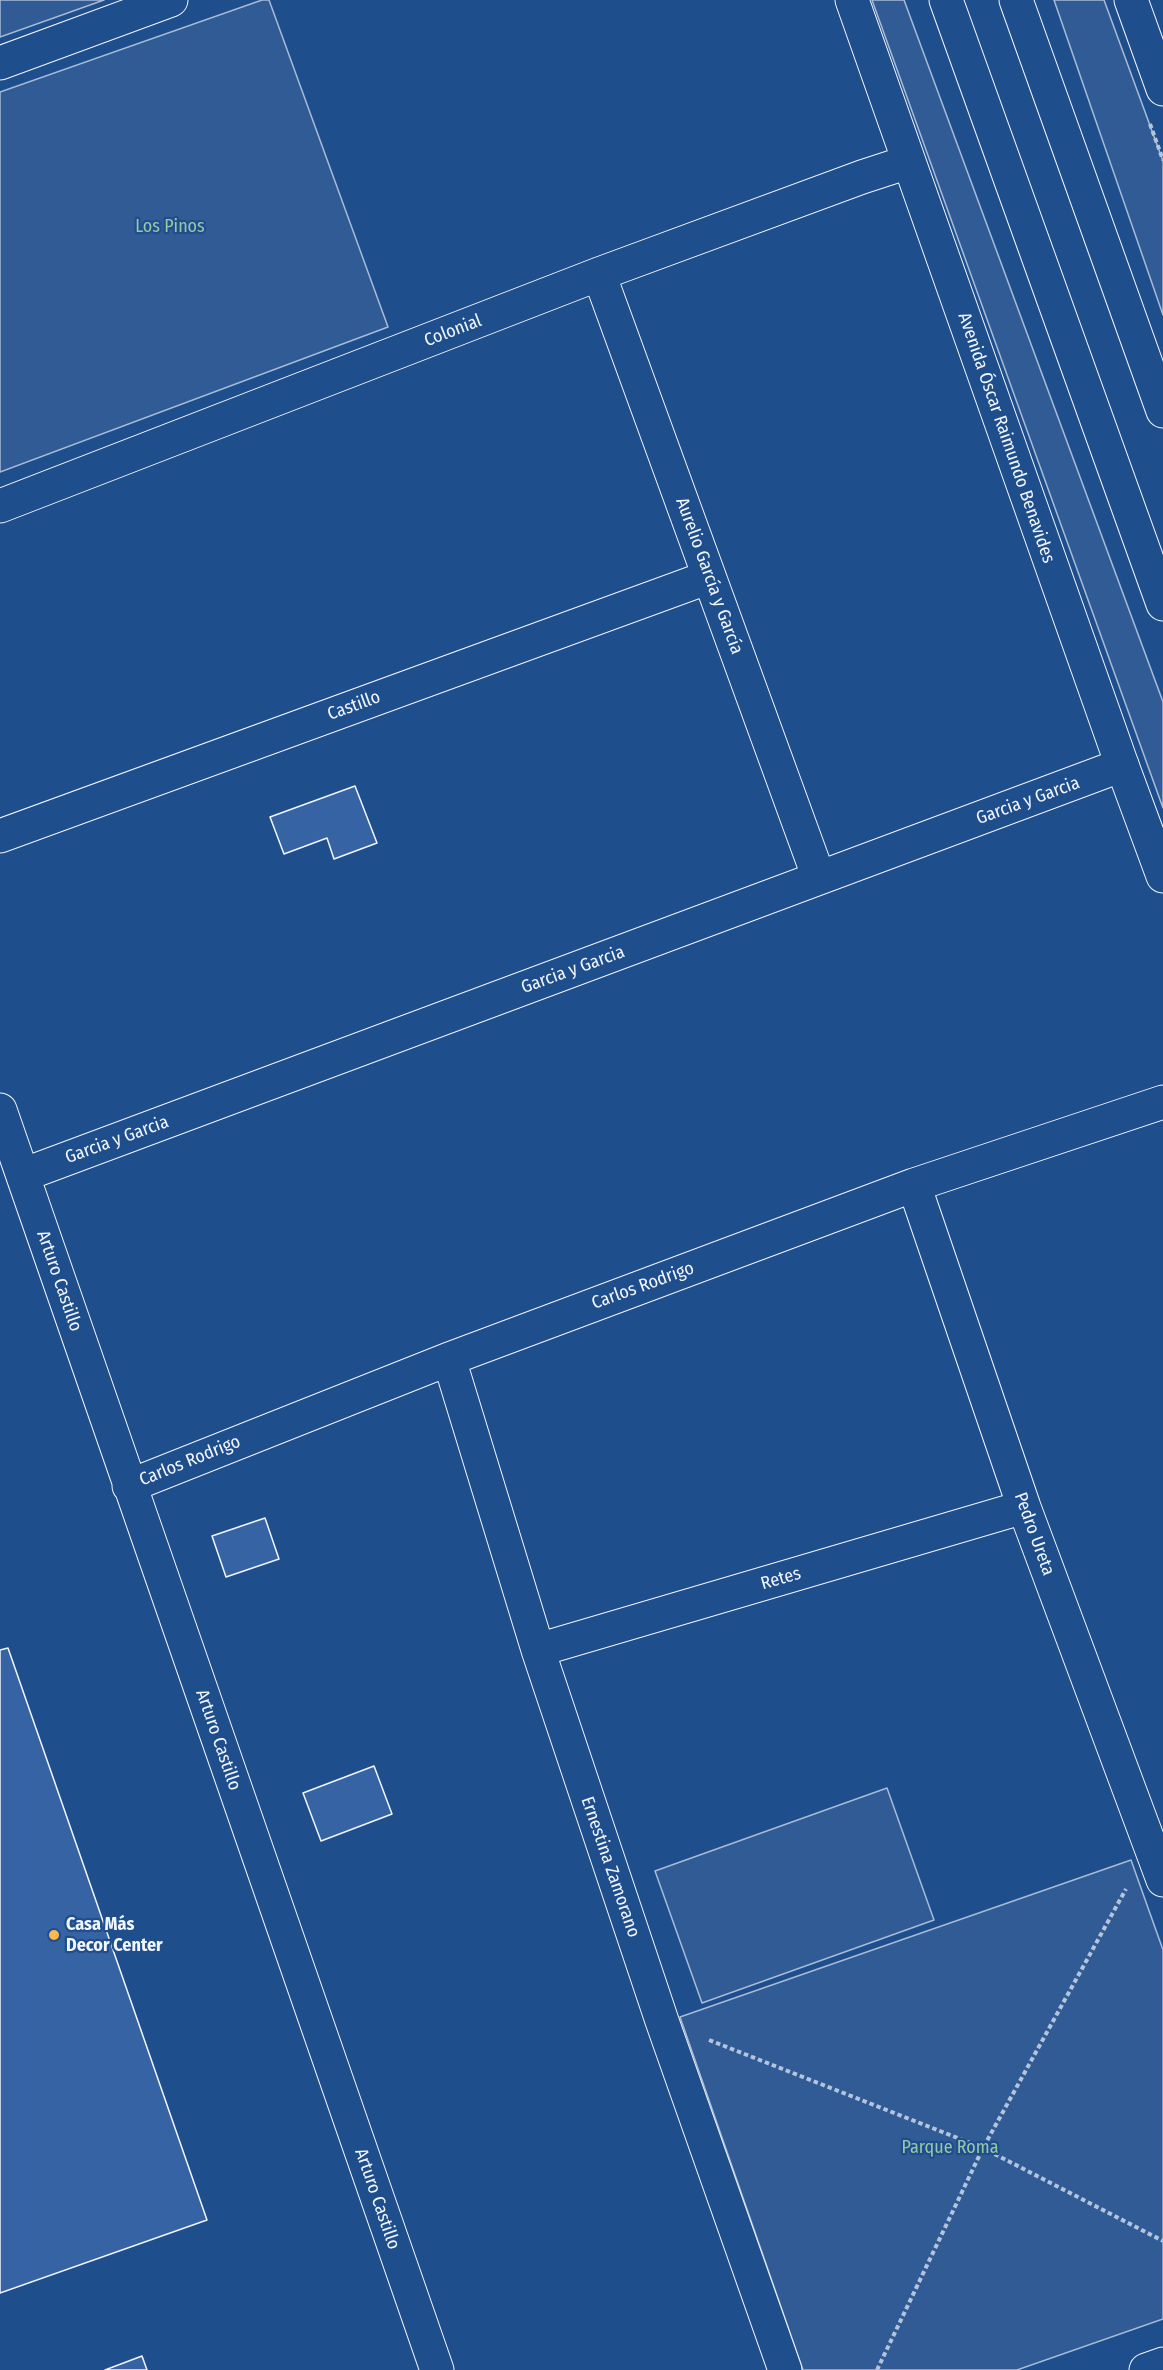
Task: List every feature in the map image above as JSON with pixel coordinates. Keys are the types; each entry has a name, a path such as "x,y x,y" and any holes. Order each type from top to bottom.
{"street":[{"path":"0,63 171,0"},
{"name":"Avenida Óscar Raimundo Benavides","path":"852,0 1163,876"},
{"path":"946,0 1163,604"},
{"path":"1016,0 1163,411"},
{"path":"1131,0 1163,89"},
{"name":"Colonial","path":"0,506 599,274 908,162"},
{"name":"Aurelio García y García","path":"599,274 819,878"},
{"name":"Castillo","path":"0,836 709,577"},
{"name":"Garcia y Garcia","path":"23,1175 1122,765"},
{"name":"Carlos Rodrigo","path":"129,1486 449,1359 914,1185 1163,1102"},
{"name":"Arturo Castillo","path":"0,1110 437,2370"},
{"name":"Pedro Ureta","path":"914,1185 1024,1507 1163,1880"},
{"name":"Ernestina Zamorano","path":"449,1359 538,1650 662,2021 785,2370"},
{"name":"Retes","path":"538,1650 1024,1507"},
{"path":"1146,2370 1163,2364"}],"path":[{"path":"877,2370 982,2148 1150,1846"},
{"path":"662,2021 982,2148 1163,2241"}],"shaded area":[{"path":"0,0 104,0 0,37"},
{"name":"Los Pinos","path":"262,0 269,0 388,327 0,472 0,92"},
{"path":"872,0 904,0 1163,702 1163,808"},
{"path":"1054,0 1104,0 1163,161 1163,315"},
{"path":"887,1788 934,1920 702,2003 655,1871"},
{"name":"Parque Roma","path":"1131,1860 1163,1950 1163,2319 1017,2370 803,2370 680,2017"}],"building":[{"path":"355,786 377,843 334,859 327,838 284,854 270,817"},
{"path":"265,1518 279,1559 226,1577 212,1536"},
{"name":"Casa Más Decor Center","path":"8,1648 207,2220 0,2293 0,1650"},
{"path":"374,1766 392,1814 321,1841 303,1793"},
{"path":"142,2356 147,2370 105,2370"}],"place":[{"name":"Casa Más Decor Center","path":"54,1935"}]}
